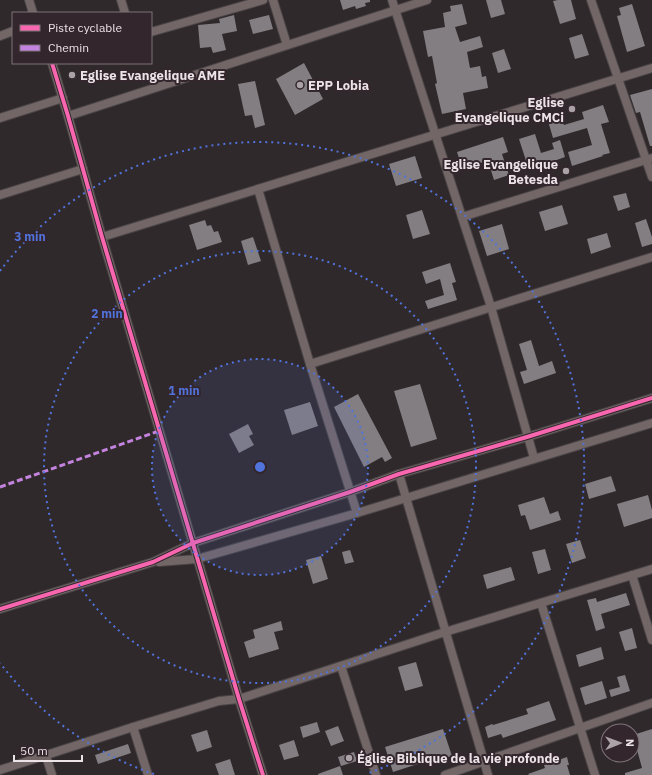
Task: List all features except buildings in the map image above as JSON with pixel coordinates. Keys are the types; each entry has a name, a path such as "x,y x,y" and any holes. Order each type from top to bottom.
{"street":[{"path":"29,0 33,12"},
{"path":"120,0 125,12"},
{"path":"152,32 263,0"},
{"path":"273,0 287,45"},
{"path":"392,0 491,308 527,438 534,458"},
{"path":"68,116 428,0"},
{"path":"591,0 618,79 649,159 652,177"},
{"path":"0,36 12,31"},
{"path":"52,64 197,559 263,775"},
{"path":"102,237 652,68"},
{"path":"0,118 63,98"},
{"path":"462,217 649,159"},
{"path":"0,196 83,169"},
{"path":"258,189 310,364 357,513"},
{"path":"310,364 652,257"},
{"path":"0,609 153,562 193,543 350,492 399,474 527,438 652,398"},
{"path":"153,562 197,559 357,513 652,423"},
{"path":"399,474 488,775"},
{"path":"0,770 133,727 220,701 239,699 445,632 652,569"},
{"path":"632,574 652,640"},
{"path":"541,603 595,775"},
{"path":"341,666 376,775"},
{"path":"445,775 652,704"},
{"path":"133,727 148,775"},
{"path":"46,756 52,775"}],"marked path":[{"path":"0,487 159,431"}],"cycle path":[{"path":"52,64 102,237 239,699 263,775"},
{"path":"0,609 153,562 193,543 350,492 399,474 527,437 652,398"}],"place":[{"name":"Eglise Evangelique AME","path":"72,75"},
{"name":"EPP Lobia","path":"300,85"},
{"name":"Eglise Evangelique CMCi","path":"572,109"},
{"name":"Eglise Evangelique Betesda","path":"566,171"},
{"name":"Église Biblique de la vie profonde","path":"349,758"}]}
